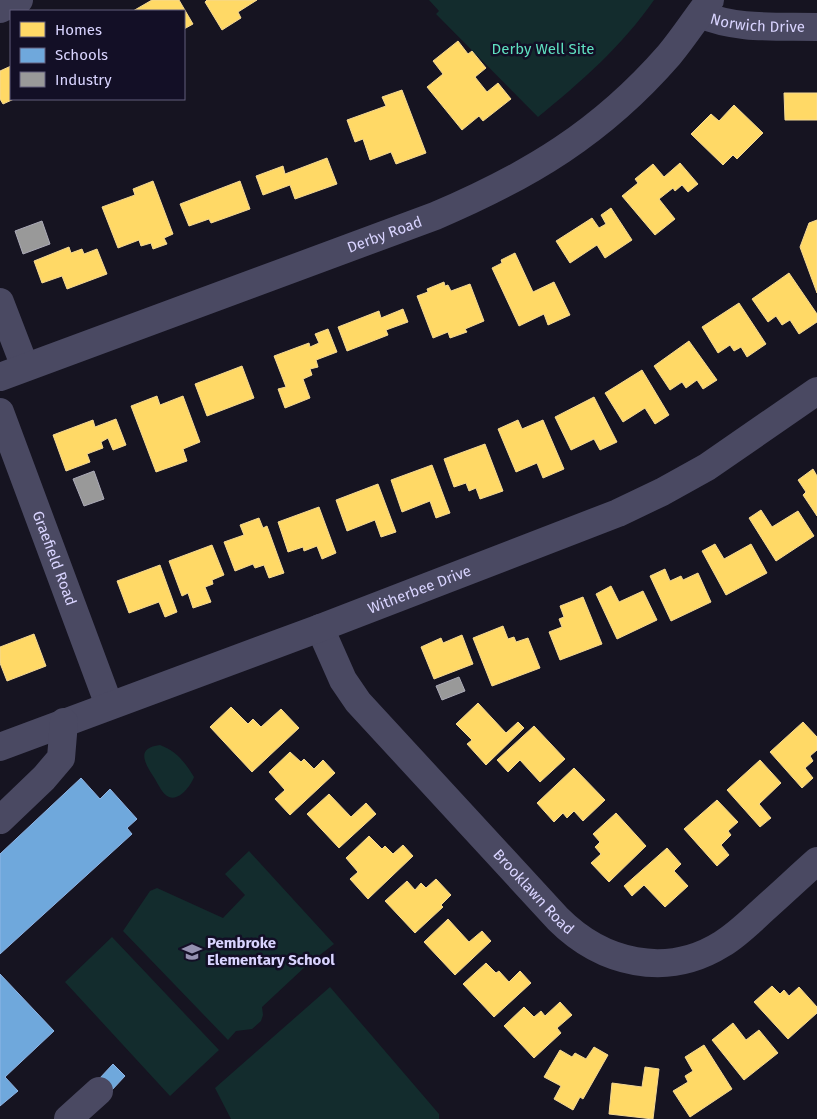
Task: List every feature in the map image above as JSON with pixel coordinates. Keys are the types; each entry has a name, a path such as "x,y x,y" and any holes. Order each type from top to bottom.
{"street":[{"path":"0,9 19,0"},
{"name":"Norwich Drive","path":"705,7 714,20 747,26 817,27"},
{"name":"Derby Road","path":"0,377 400,230 502,187 568,147 612,112 668,56 705,7"},
{"path":"0,302 25,367"},
{"name":"Witherbee Drive","path":"0,747 563,536 654,496 707,467 817,391"},
{"name":"Graefield Road","path":"0,412 109,705"},
{"name":"Brooklawn Road","path":"320,628 343,680 358,702 558,919 584,941 600,950 616,957 637,962 661,963 682,960 706,953 742,928 817,861"},
{"path":"0,820 44,778 61,758 64,722"},
{"path":"68,1119 99,1091"}],"green space":[{"name":"Derby Well Site","path":"429,0 654,0 615,48 538,117 436,14 439,11"},
{"path":"160,745 171,750 180,758 194,777 188,788 177,797 169,797 165,794 148,768 144,758 147,750"},
{"path":"249,851 334,944 307,965 262,1007 263,1015 261,1021 252,1029 236,1031 228,1040 123,931 150,891 157,888 223,918 245,895 225,874"},
{"path":"112,937 219,1050 170,1096 65,982"},
{"path":"330,987 439,1114 439,1119 231,1119 215,1088"}],"building: Homes":[{"path":"152,0 179,0 185,10 135,10"},
{"path":"207,0 257,0 238,12 241,18 222,30 205,2"},
{"path":"185,10 193,24 185,28"},
{"path":"458,41 468,54 472,51 486,68 475,77 487,92 498,83 511,99 483,121 479,116 462,130 427,87 443,74 433,61"},
{"path":"10,66 10,100 12,100 3,104 0,99 0,71"},
{"path":"402,90 426,153 396,164 391,152 370,160 363,139 355,142 347,120 386,106 382,97"},
{"path":"784,93 817,93 817,120 785,120"},
{"path":"734,105 763,133 737,159 733,155 723,165 691,134 711,114 719,121"},
{"path":"327,158 337,184 295,199 290,185 263,195 256,176 283,166 285,174"},
{"path":"680,163 698,184 688,192 682,185 675,191 673,188 659,199 675,219 655,235 622,196 638,183 635,179 653,164 664,177"},
{"path":"153,181 173,234 164,238 167,244 153,249 151,243 141,246 139,240 118,248 102,207 135,195 133,189"},
{"path":"240,181 250,209 211,223 209,219 189,226 180,204"},
{"path":"611,208 632,240 605,258 597,245 570,263 556,241 592,218 599,228 606,224 601,215"},
{"path":"817,220 817,293 800,247 809,223"},
{"path":"69,247 71,253 82,249 84,254 97,249 107,274 67,289 62,276 42,283 34,261"},
{"path":"515,253 533,292 554,282 570,315 548,325 544,314 519,326 492,268 502,263 501,260"},
{"path":"789,273 817,314 817,322 799,334 790,320 782,325 776,316 768,322 752,299"},
{"path":"444,282 445,286 448,285 451,291 470,284 484,321 465,329 467,332 450,338 448,332 433,338 417,296 428,292 427,289"},
{"path":"739,303 766,344 747,357 741,347 734,351 730,345 718,353 702,327"},
{"path":"403,309 408,322 386,330 388,335 347,351 338,327 379,311 381,318"},
{"path":"328,329 337,352 316,360 318,367 310,369 312,375 303,379 310,398 285,408 278,389 286,387 274,356 309,343 310,347 319,343 315,334"},
{"path":"689,341 717,380 703,389 697,380 686,388 682,382 670,390 654,366"},
{"path":"242,366 254,398 207,416 195,384"},
{"path":"642,370 669,415 655,424 645,408 623,422 605,393"},
{"path":"157,396 160,405 183,396 200,442 183,449 187,461 156,472 131,406"},
{"path":"594,397 617,442 600,450 594,439 571,450 555,417"},
{"path":"116,419 126,445 113,450 108,438 101,442 103,448 87,454 90,462 66,471 53,435 93,420 95,427"},
{"path":"518,420 522,429 543,420 564,469 543,478 537,463 516,472 498,429"},
{"path":"485,444 503,491 480,499 476,488 469,491 466,483 454,487 444,459"},
{"path":"432,465 450,513 436,518 430,501 402,512 391,480"},
{"path":"813,469 817,476 817,516 803,495 806,492 798,480"},
{"path":"378,484 396,532 381,537 375,520 347,531 336,500"},
{"path":"319,507 336,553 322,559 317,546 304,551 303,547 288,552 278,522"},
{"path":"761,510 772,527 798,511 814,536 776,561 749,518"},
{"path":"259,518 263,528 267,526 284,573 269,578 264,565 255,568 253,564 235,571 224,542 244,535 240,525"},
{"path":"715,544 724,559 751,544 767,573 726,595 702,551"},
{"path":"212,545 224,575 212,580 213,584 205,587 211,602 193,608 188,593 182,596 169,561"},
{"path":"160,565 177,612 165,617 159,602 129,613 117,581"},
{"path":"665,569 670,581 681,576 683,580 698,573 711,602 671,621 650,576"},
{"path":"611,586 619,602 643,591 657,620 617,639 596,594"},
{"path":"583,597 602,644 560,660 549,632 562,627 559,619 564,617 560,606"},
{"path":"503,626 508,639 514,637 516,642 528,638 540,668 492,686 473,638"},
{"path":"34,634 46,666 7,681 0,663 0,647"},
{"path":"462,635 473,664 434,679 421,647 441,638 443,643"},
{"path":"478,703 506,733 518,722 524,728 486,765 467,744 472,740 456,724"},
{"path":"231,707 248,724 253,719 261,727 281,709 299,728 252,772 210,727"},
{"path":"803,722 817,737 817,750 810,756 813,761 805,768 813,778 802,788 770,752"},
{"path":"534,726 565,759 540,782 520,760 508,772 497,760"},
{"path":"290,752 301,762 304,759 314,769 323,760 335,773 290,815 275,799 285,790 269,772"},
{"path":"760,760 781,783 759,804 771,818 760,827 727,790"},
{"path":"574,768 605,800 583,821 574,811 567,818 563,813 554,822 537,803"},
{"path":"329,794 351,817 366,803 376,814 339,848 307,814"},
{"path":"717,800 738,822 728,831 731,835 721,845 729,855 717,866 684,829"},
{"path":"616,813 646,846 609,882 591,863 601,854 595,847 600,842 593,834"},
{"path":"369,836 382,849 385,846 393,854 403,845 413,856 368,899 350,879 358,872 346,858"},
{"path":"667,848 681,864 674,871 688,886 665,907 644,885 632,896 624,886"},
{"path":"436,879 451,895 441,905 443,907 415,933 385,901 407,881 415,890 421,883 426,888"},
{"path":"448,919 469,942 482,931 491,941 455,975 424,942"},
{"path":"486,963 496,973 499,971 509,982 520,971 531,983 494,1017 463,984"},
{"path":"772,986 780,994 784,990 789,996 799,987 817,1007 817,1013 788,1039 754,1002"},
{"path":"560,1002 572,1015 557,1028 561,1033 534,1058 504,1026 524,1007 534,1017 541,1011 545,1016"},
{"path":"733,1023 746,1040 759,1030 778,1053 744,1080 712,1040"},
{"path":"704,1045 732,1089 690,1117 673,1091 688,1082 685,1076 693,1071 685,1057"},
{"path":"594,1047 608,1055 583,1099 580,1097 573,1110 554,1099 561,1086 544,1077 560,1050 572,1057 575,1053 586,1059"},
{"path":"645,1067 659,1069 653,1119 609,1114 612,1083 642,1087"}],"building: Schools":[{"path":"81,778 100,799 110,789 137,819 127,828 132,834 0,954 0,854"},
{"path":"0,974 54,1031 5,1077 18,1091 0,1106"},
{"path":"113,1064 125,1076 111,1091 99,1079"}],"building: Industry":[{"path":"42,221 50,244 23,254 15,231"},
{"path":"94,471 104,499 84,506 73,479"},
{"path":"459,677 465,691 442,700 436,686"}],"place":[{"name":"Pembroke Elementary School","path":"192,952"}]}
